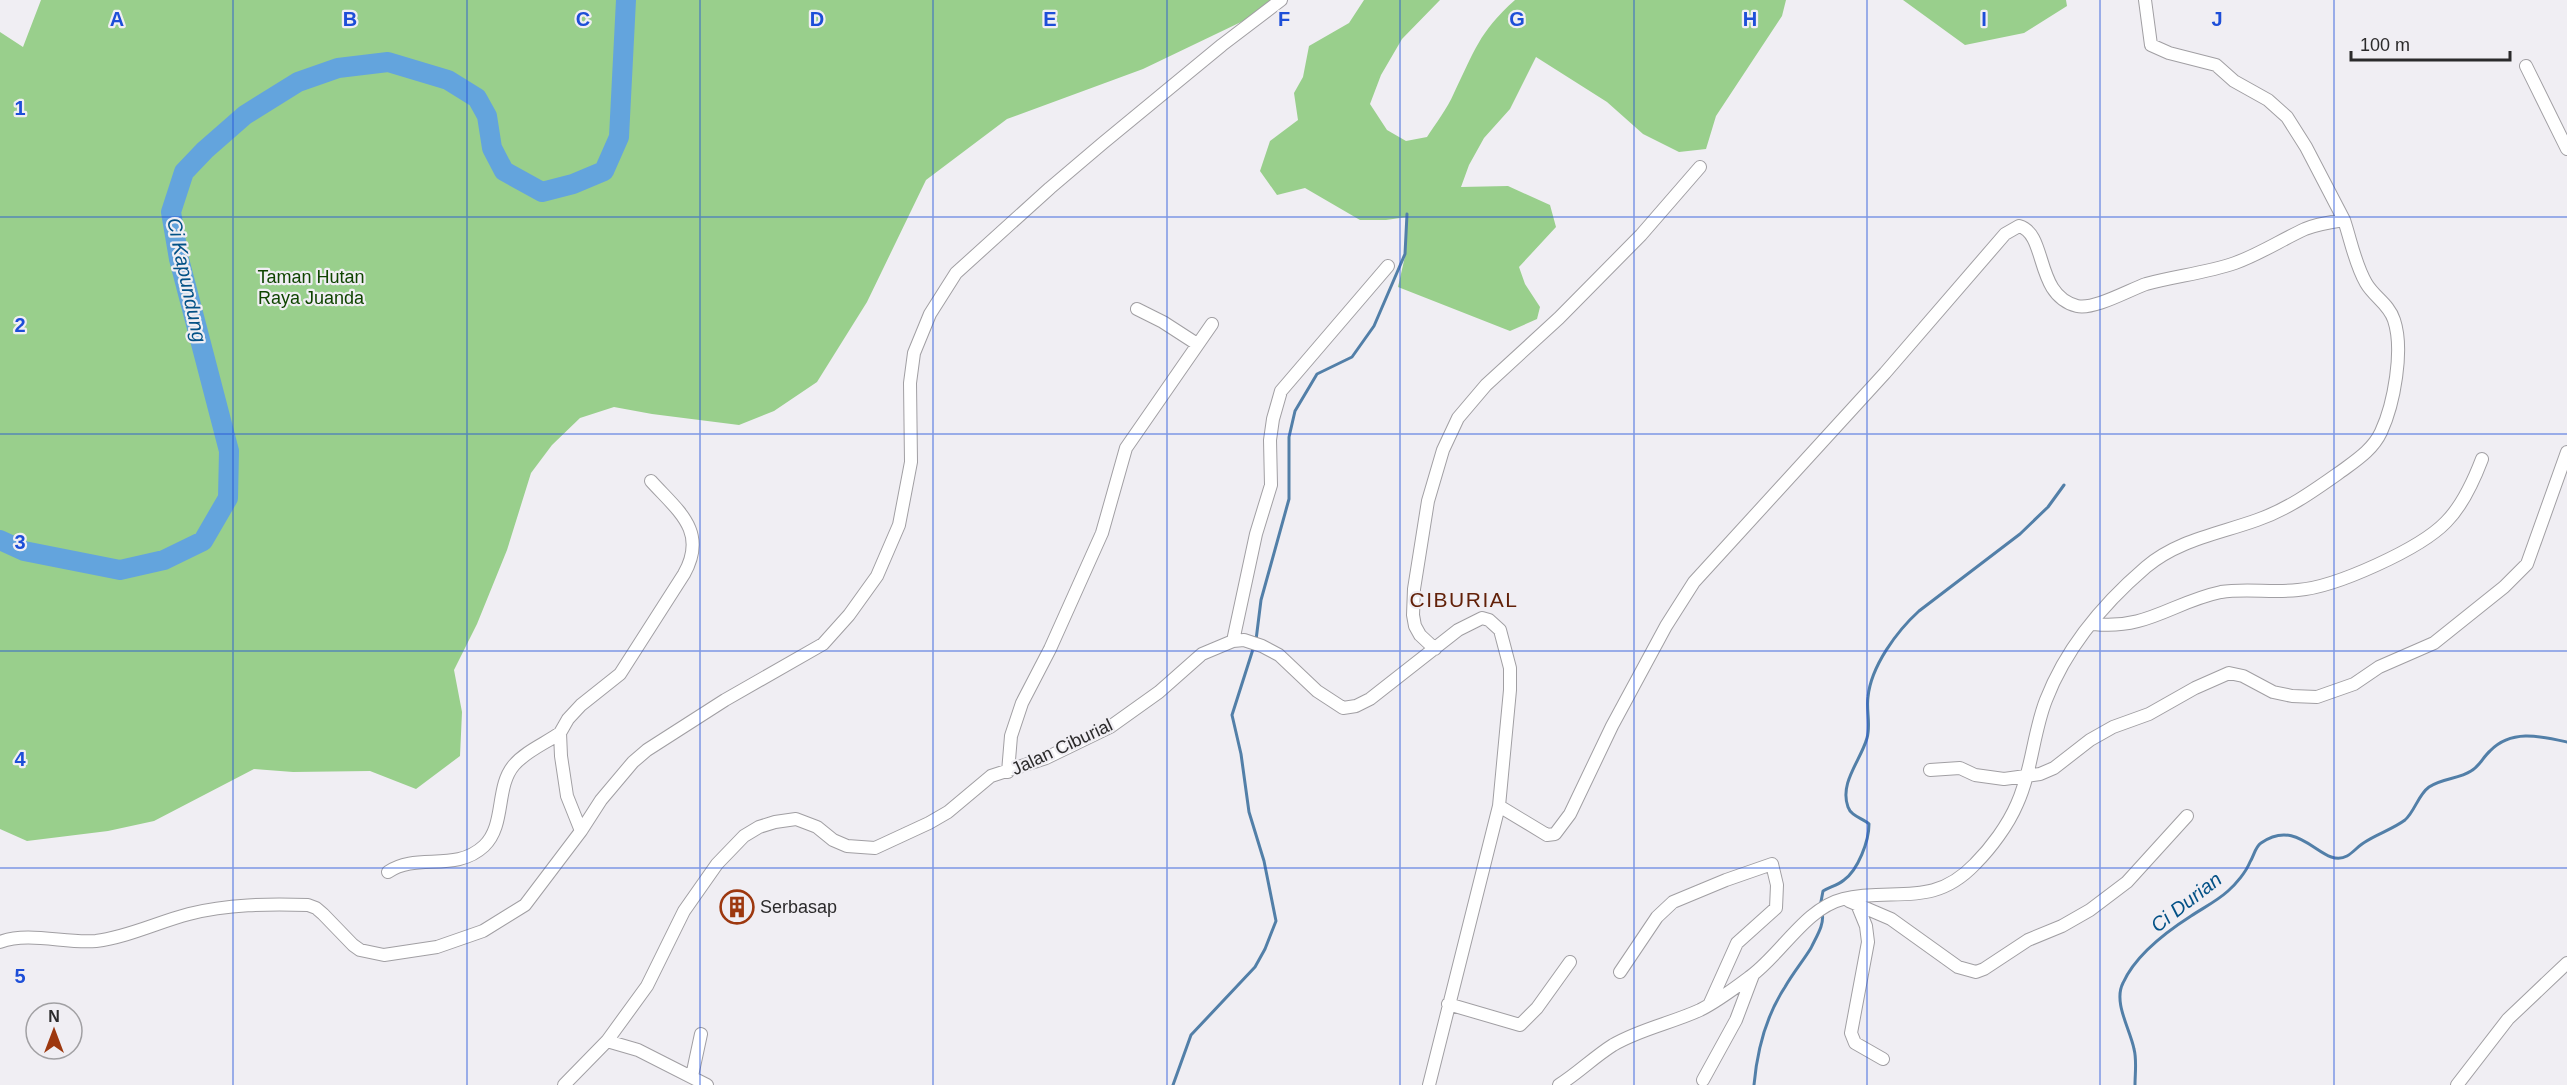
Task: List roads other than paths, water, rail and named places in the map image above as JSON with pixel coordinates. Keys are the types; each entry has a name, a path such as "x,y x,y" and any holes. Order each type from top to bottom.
{"street":[{"path":"0,942 16,938 93,941 138,931 222,906 287,904 308,905 316,908 340,934 360,950 384,955 413,952 466,938 483,932 516,912 531,897 581,831 601,800 633,762 647,750 726,700 823,644 849,615 877,576 899,525 911,462 910,383 914,353 930,314 956,273 1103,142 1150,107 1222,45 1281,0"},
{"path":"1559,1085 1612,1046 1710,1004 1753,975 1790,940 1810,917 1822,908 1842,899 1912,896 1947,886 1960,878 1975,864 2004,827 2017,804 2045,702 2058,672 2071,649 2122,590 2167,551 2259,520 2310,494 2361,457 2376,441 2388,415 2397,358 2397,337 2394,318 2384,302 2369,288 2360,270 2344,219 2306,147 2287,117 2268,100 2234,81 2216,65 2169,53 2151,45 2145,0"},
{"path":"2526,66 2567,149"},
{"path":"1435,649 1415,626 1414,589 1428,501 1443,450 1458,418 1479,392 1559,318 1641,235 1700,167"},
{"path":"1499,806 1547,835 1555,834 1561,827 1666,626 1694,582 1869,391 2005,234 2012,229 2019,226 2027,230 2040,253 2048,283 2055,292 2071,304 2086,307 2147,284 2234,263 2305,229 2344,219"},
{"path":"1389,266 1281,391 1278,398 1270,440 1271,485 1256,534 1233,641 1244,640 1279,655 1317,691 1343,708 1356,706 1370,699 1458,630 1478,619 1489,620 1500,630 1510,668 1510,690 1499,806 1429,1085"},
{"path":"1137,309 1163,321 1197,344"},
{"path":"1008,772 1011,736 1022,703 1102,533 1126,448 1181,372 1212,324"},
{"path":"1930,770 1960,768 1975,775 2004,779 2025,778 2054,768 2090,740 2113,727 2149,714 2195,688 2229,673 2243,676 2272,692 2292,696 2317,697 2354,684 2379,667 2434,643 2504,587 2527,564 2567,452"},
{"path":"2094,624 2108,626 2153,618 2219,592 2301,590 2344,579 2367,570 2424,539 2446,523 2474,479 2482,459"},
{"path":"581,831 567,796 561,756 561,733 568,719 581,705 620,674 691,562 694,537 685,518 651,481"},
{"name":"Jalan Ciburial","path":"564,1085 607,1041 647,986 684,911 717,864 744,836 759,827 796,819 817,828 833,840 847,846 875,848 928,824 948,812 991,776 1046,758 1110,727 1159,692 1202,654 1233,641"},
{"path":"388,872 398,865 446,863 476,853 487,844 494,833 506,778 514,765 523,756 561,733"},
{"path":"1842,899 1891,919 1959,967 1976,972 2028,940 2062,926 2090,910 2127,882 2187,816"},
{"path":"1620,972 1657,917 1673,902 1772,864 1777,885 1776,908 1737,943 1710,1004"},
{"path":"1857,904 1866,926 1868,942 1851,1034 1855,1043 1883,1059"},
{"path":"1448,1004 1520,1025 1537,1008 1570,962"},
{"path":"2457,1085 2508,1019 2567,963"},
{"path":"1703,1080 1736,1020 1753,975"},
{"path":"692,1076 702,1034"},
{"path":"607,1041 638,1050 707,1085"}],"waterway":[{"name":"Ci Kapundung","path":"0,540 24,551 120,570 164,560 203,541 228,498 229,451 179,259 171,212 184,172 245,115 298,82 338,68 388,62 448,80 477,98 487,116 492,148 504,171 542,192 573,184 604,171 619,137 626,0"},
{"path":"1256,640 1261,600 1289,499 1289,437 1295,411 1317,374 1352,357 1374,326 1405,254 1407,214"},
{"path":"1820,907 1823,891 1849,875 1862,855 1867,839 1869,824 1849,810 1846,789 1867,738 1870,685 1886,650 1919,611 2020,534 2048,507 2064,485"},
{"path":"1173,1085 1191,1035 1255,967 1276,921 1264,861 1249,812 1241,754 1232,715 1254,646"},
{"name":"Ci Durian","path":"2135,1085 2135,1053 2120,999 2120,990 2128,973 2152,945 2231,888 2243,874 2261,843 2275,836 2288,835 2299,838 2329,856 2338,858 2347,856 2365,842 2405,820 2429,787 2471,771 2498,744 2507,739 2536,736 2567,742"},
{"path":"1754,1085 1757,1059 1768,1022 1778,998 1811,948 1821,926 1822,913"}],"place":[{"name":"Serbasap","path":"737,907"}],"district":[{"name":"CIBURIAL","path":"1464,599"}],"park label":[{"name":"Taman Hutan Raya Juanda","path":"311,287"}]}
